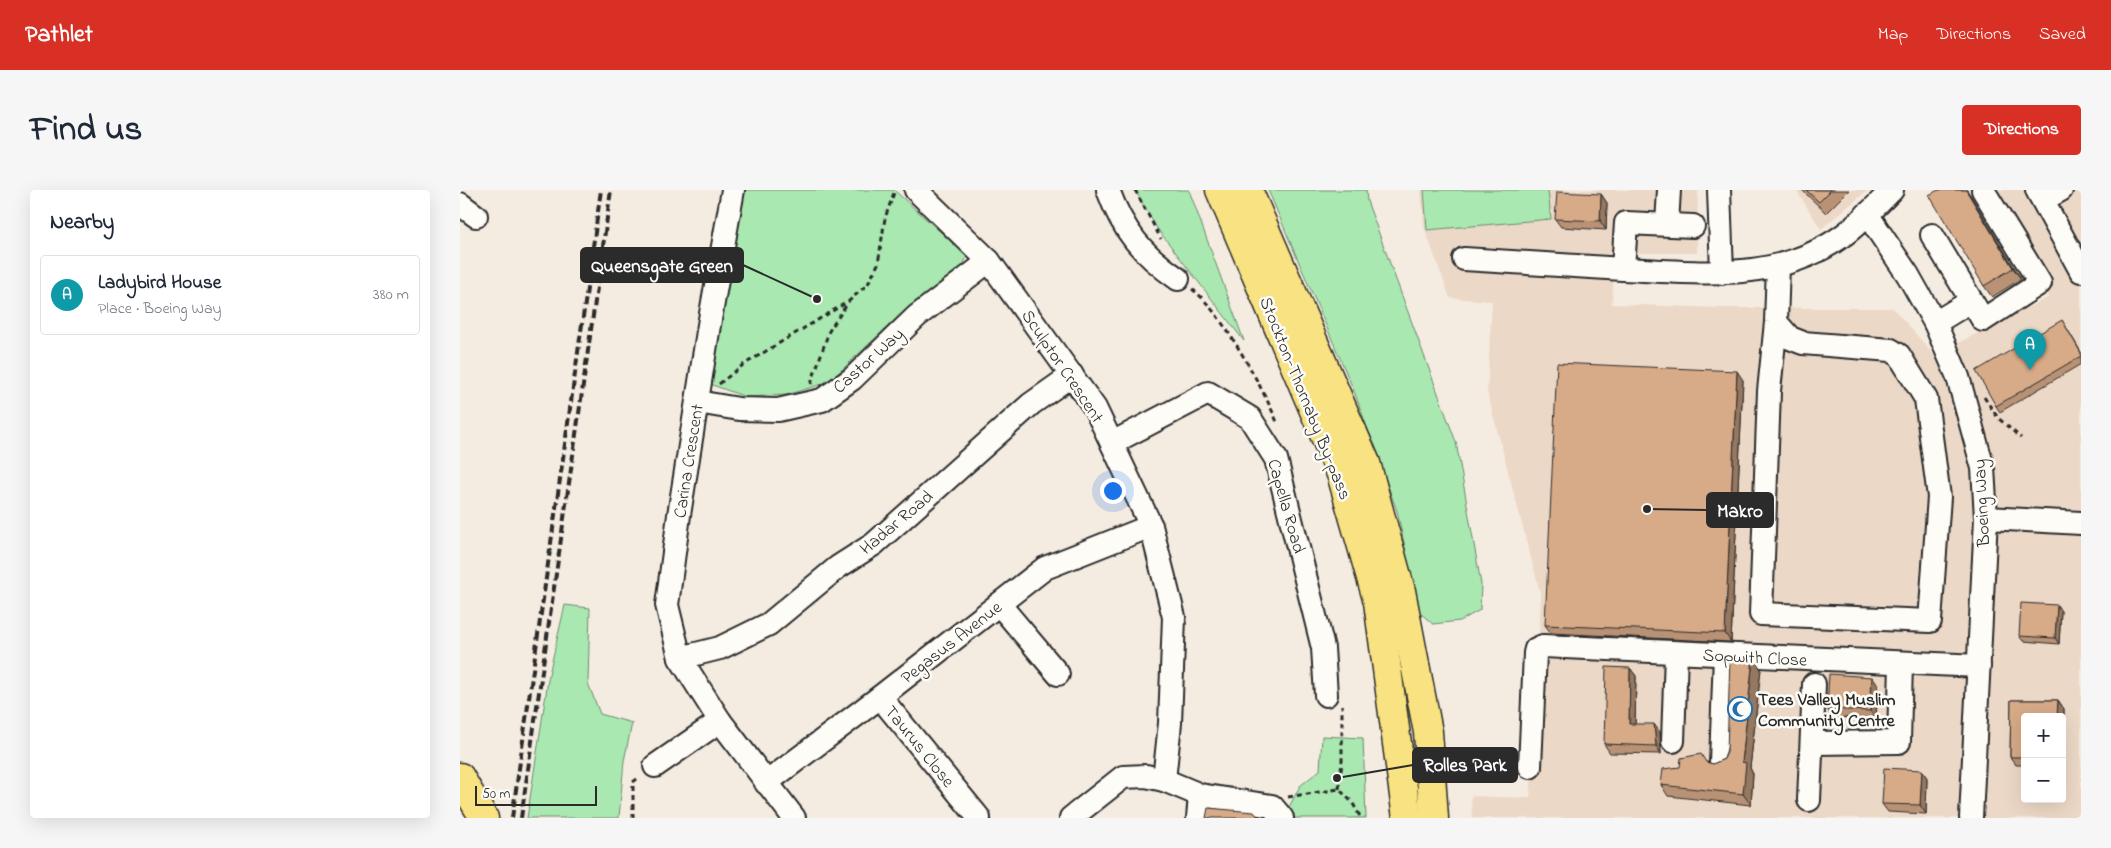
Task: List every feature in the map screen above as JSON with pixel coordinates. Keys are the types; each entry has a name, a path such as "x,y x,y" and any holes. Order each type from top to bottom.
{"main road":[{"name":"Stockton-Thornaby By-pass","path":"1220,190 1341,474 1378,602 1407,818"},
{"name":"Stockton-Thornaby By-pass","path":"1248,190 1366,463 1401,591 1414,657 1428,732 1434,818"},
{"path":"460,777 484,818"}],"street":[{"name":"Carina Crescent","path":"733,190 679,515 667,605 680,658 720,721 794,818"},
{"name":"Sculptor Crescent","path":"916,190 989,261 1072,375 1095,408 1151,526 1174,617 1170,723 1164,780"},
{"path":"1108,190 1116,211 1141,251 1178,278"},
{"path":"1667,224 1669,190"},
{"path":"1719,190 1722,273"},
{"path":"1464,259 1624,269 1722,273 1750,272 1778,266 1820,249 1844,234 1892,190"},
{"path":"1932,235 1983,320 2040,282 1983,190"},
{"path":"2047,193 2081,271"},
{"name":"Boeing Way","path":"1867,214 1908,274 1935,323 1958,377 1983,468 1986,518 1971,818"},
{"path":"1624,269 1626,222 1693,226"},
{"name":"Castor Way","path":"697,402 739,409 778,410 822,400 852,379 917,316 989,261"},
{"path":"1776,322 1790,338 1803,343 1891,350 1899,355 1926,399 1939,497 1930,621 1761,614 1769,391 1776,322 1778,266"},
{"path":"1935,323 1971,300"},
{"name":"Hadar Road","path":"680,658 720,648 769,624 838,567 874,544 1031,404 1072,375"},
{"name":"Capella Road","path":"1112,443 1208,393 1250,418 1276,458 1323,648 1326,695"},
{"path":"1986,518 2081,523"},
{"name":"Pegasus Avenue","path":"766,783 1045,568 1151,526"},
{"path":"999,604 1058,674"},
{"name":"Sopwith Close","path":"1530,767 1536,649 1543,646 1979,666"},
{"path":"1673,741 1676,653"},
{"path":"1721,762 1725,655"},
{"path":"1812,743 1899,742 1901,663"},
{"path":"1809,800 1814,684"},
{"name":"Taurus Close","path":"880,697 979,818"},
{"path":"655,766 720,721"},
{"path":"1071,818 1123,777 1146,776 1164,780 1200,795 1277,812"},
{"path":"1198,818 1200,795"}],"path":[{"path":"697,402 743,365 849,301 868,284 878,264 885,218 895,190"},
{"path":"807,403 817,361 826,338 849,301"},
{"path":"1964,396 1985,397 1998,418 2021,438"},
{"path":"633,818 633,782 655,766"},
{"path":"1277,812 1287,797 1339,789 1352,802 1361,818"}],"shaded area":[{"path":"1421,190 1698,190 1697,253 1615,253 1612,304 1722,308 1893,308 1934,355 2049,297 1983,190 2081,190 2081,818 1472,818 1471,796 1530,798 1541,596 1487,392 1492,301 1450,298 1424,227"},
{"path":"1796,190 1868,190 1821,229"}],"green space":[{"path":"733,190 894,190 967,256 961,271 905,310 829,382 786,395 746,397 701,381"},
{"path":"1135,190 1189,190 1244,341 1156,227"},
{"path":"1268,190 1366,190 1367,201 1456,442 1481,584 1480,610 1460,621 1433,624 1419,612 1397,511 1354,391"},
{"path":"1424,190 1548,190 1551,219 1427,230"},
{"path":"565,605 590,608 588,683 600,714 632,723 624,761 619,818 527,818 549,674"},
{"path":"1322,736 1363,738 1366,818 1295,818 1288,809 1300,786 1320,770"}],"building":[{"path":"1806,190 1831,190 1819,202"},
{"path":"1938,190 1966,190 2013,268 1984,286 1929,195"},
{"path":"1557,192 1601,194 1600,221 1555,219"},
{"path":"2062,320 2081,356 1996,406 1976,371"},
{"path":"1557,363 1737,371 1725,633 1545,625"},
{"path":"2021,603 2057,605 2055,638 2019,636"},
{"path":"1730,657 1753,658 1742,762 1746,763 1743,794 1661,785 1663,769 1680,767 1681,758 1701,754 1706,762 1713,764 1724,759 1727,752"},
{"path":"1606,667 1630,668 1629,724 1654,724 1656,746 1604,744"},
{"path":"1829,674 1872,677 1870,711 1827,709"},
{"path":"2011,700 2058,700 2057,713 2021,713 2021,757 2010,757"},
{"path":"1884,768 1922,770 1920,805 1882,804"},
{"path":"1208,808 1254,812 1259,818 1206,818"}],"railway":[{"path":"512,818 601,190"},
{"path":"521,818 611,190"}],"place":[{"name":"Queensgate Green","path":"817,299"},
{"name":"Ladybird House","path":"2030,370"},
{"name":"Makro","path":"1647,509"},
{"name":"Tees Valley Muslim Community Centre","path":"1740,709"},
{"name":"Rolles Park","path":"1337,778"}]}
